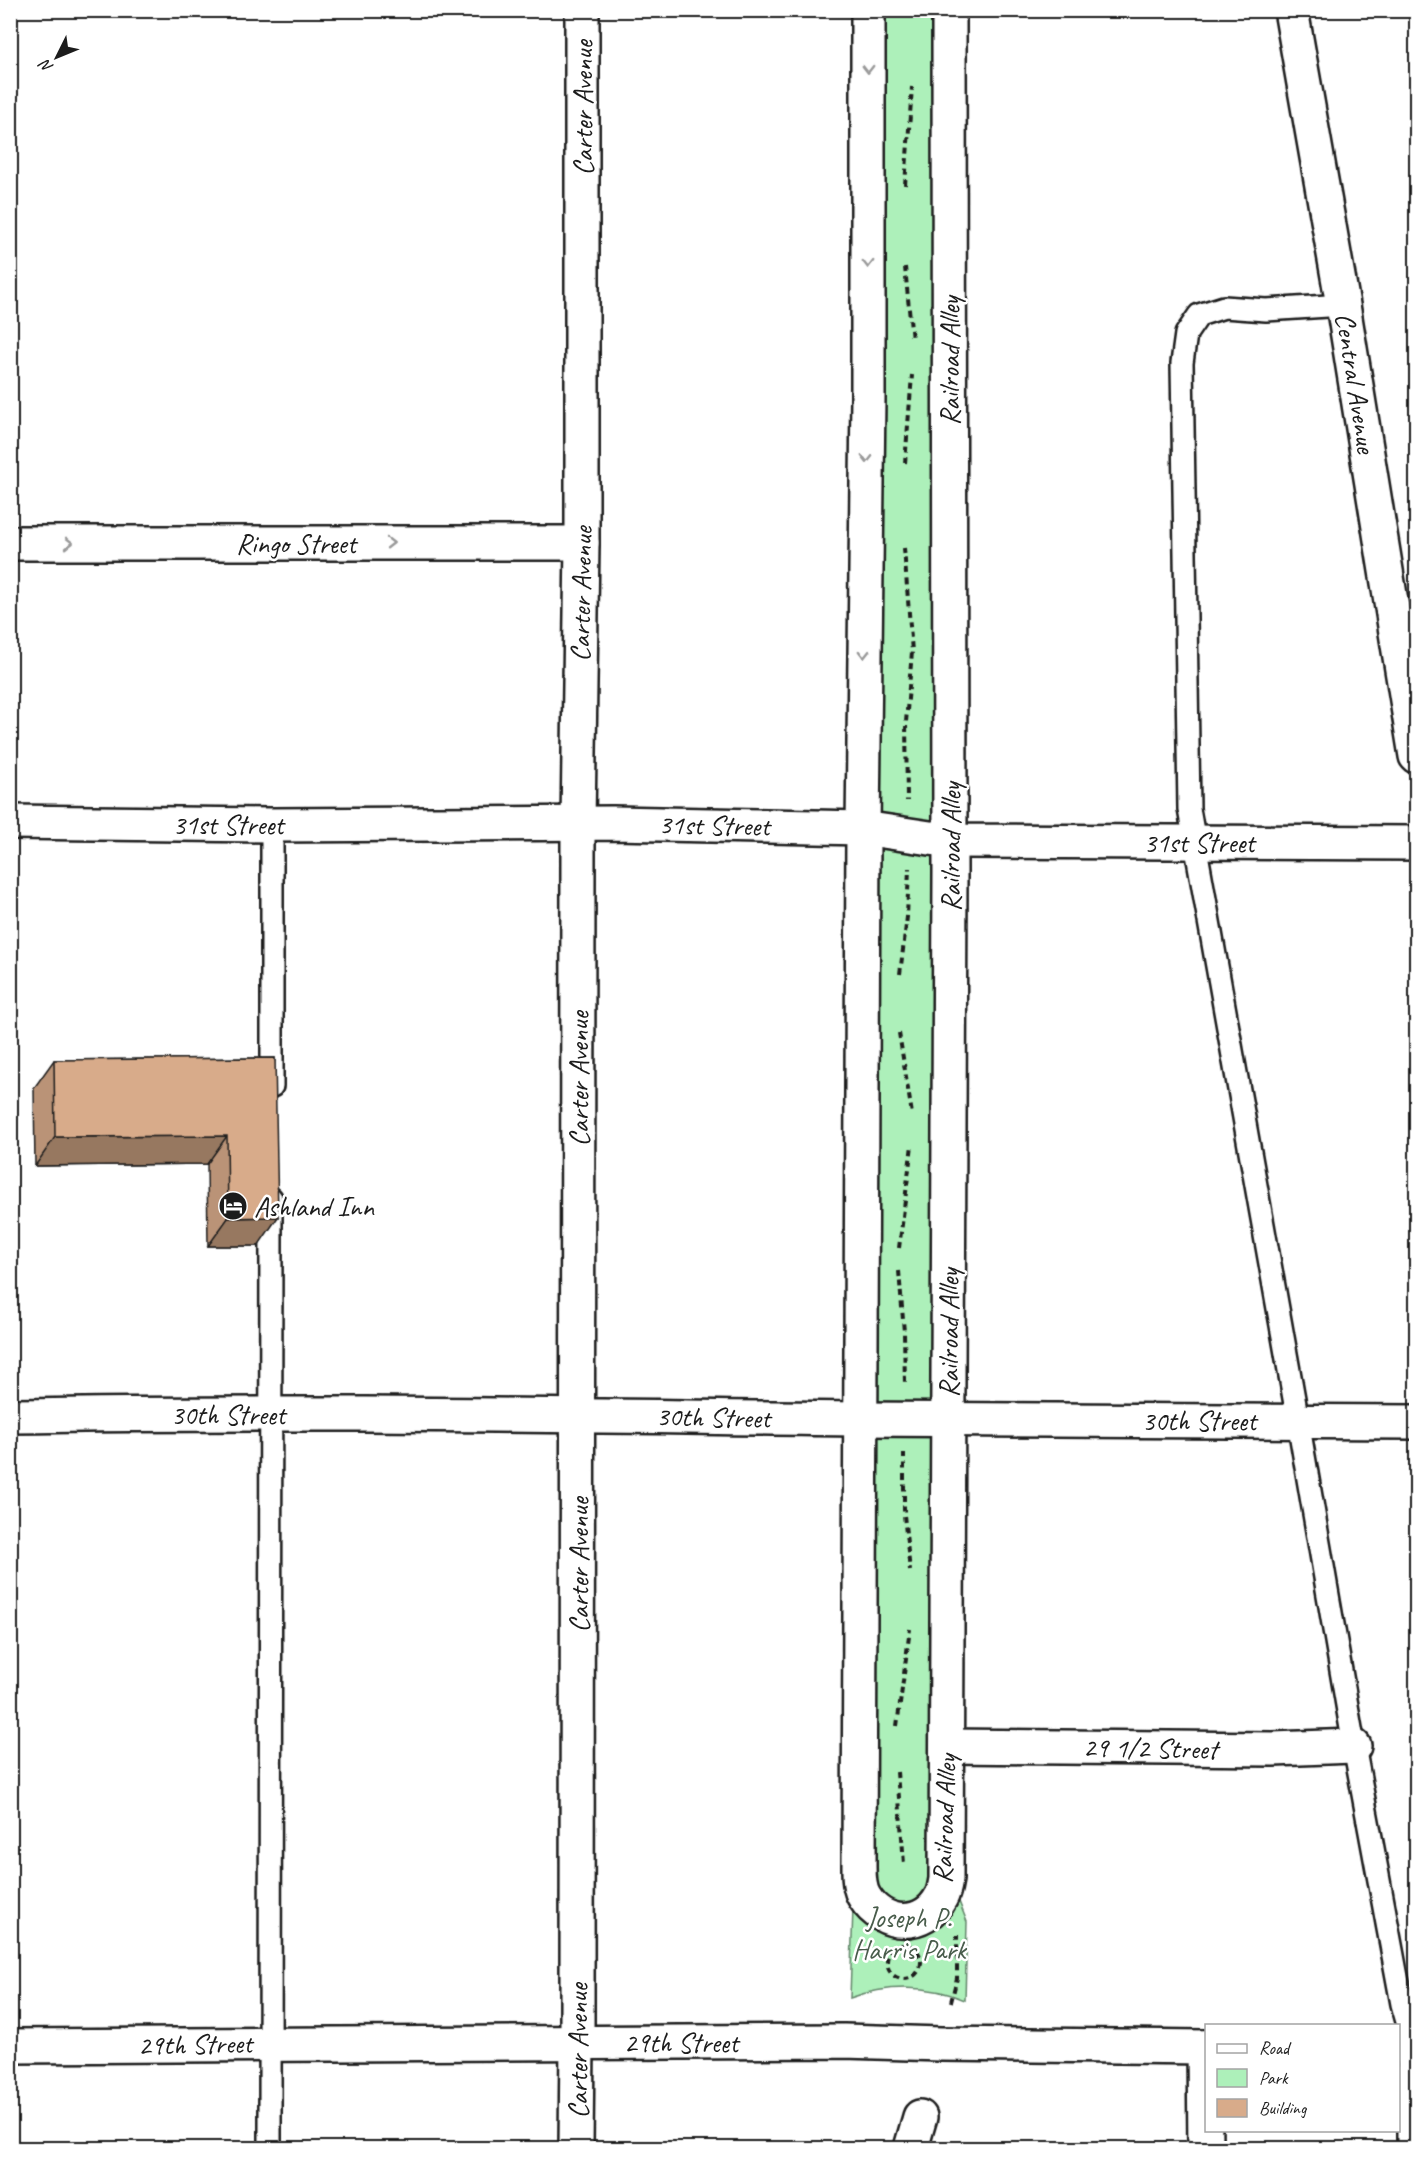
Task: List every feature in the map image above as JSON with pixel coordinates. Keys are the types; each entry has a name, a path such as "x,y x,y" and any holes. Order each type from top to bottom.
{"street":[{"name":"Carter Avenue","path":"576,2148 582,10"},
{"name":"Railroad Alley","path":"868,10 868,397 862,828 859,1884 864,1898 876,1910 890,1919 904,1922 918,1918 930,1910 941,1897 946,1879 950,841 949,10"},
{"name":"Central Avenue","path":"1291,10 1343,305 1416,756"},
{"name":"Ringo Street","path":"10,543 582,543"},
{"name":"31st Street","path":"10,822 272,825 578,823 862,828 950,841 1416,843"},
{"name":"30th Street","path":"10,1416 578,1415 947,1420 1416,1422"},
{"name":"29 1/2 Street","path":"947,1746 1272,1749 1354,1746"},
{"name":"29th Street","path":"10,2046 844,2041 1205,2047"},
{"path":"1410,2046 1414,2148"},
{"path":"1204,2148 1205,2047"},
{"path":"911,2148 920,2117"}],"lane":[{"path":"1343,305 1266,310 1224,308 1199,315 1186,334 1182,363 1189,809 1354,1746 1410,2046"},
{"path":"272,825 272,1108"},
{"path":"270,2148 271,1179"}],"path":[{"path":"911,10 912,21"},
{"path":"905,190 912,81"},
{"path":"905,258 912,342"},
{"path":"904,468 912,365"},
{"path":"903,538 912,652 906,722 907,809"},
{"path":"900,976 907,917 909,859"},
{"path":"899,1029 912,1120"},
{"path":"898,1257 912,1137"},
{"path":"898,1267 904,1332 905,1394"},
{"path":"904,1447 902,1486 910,1573"},
{"path":"897,1735 910,1620"},
{"path":"896,1769 904,1864"},
{"path":"895,1866 904,1864 913,1866"},
{"path":"951,2002 957,1978 957,1934"},
{"path":"903,1945 912,1947 919,1953 922,1962 920,1971 904,1980 896,1978 889,1971 886,1963 888,1954 894,1947 903,1945"}],"green space":[{"name":"Joseph P. Harris Park","path":"935,10 932,809 958,1899 967,1922 965,2000 937,1991 908,1988 878,1991 850,1998 881,11"}],"building":[{"path":"275,1058 278,1217 228,1218 227,1136 55,1137 54,1060"}],"place":[{"name":"Ashland Inn","path":"233,1206"}]}
